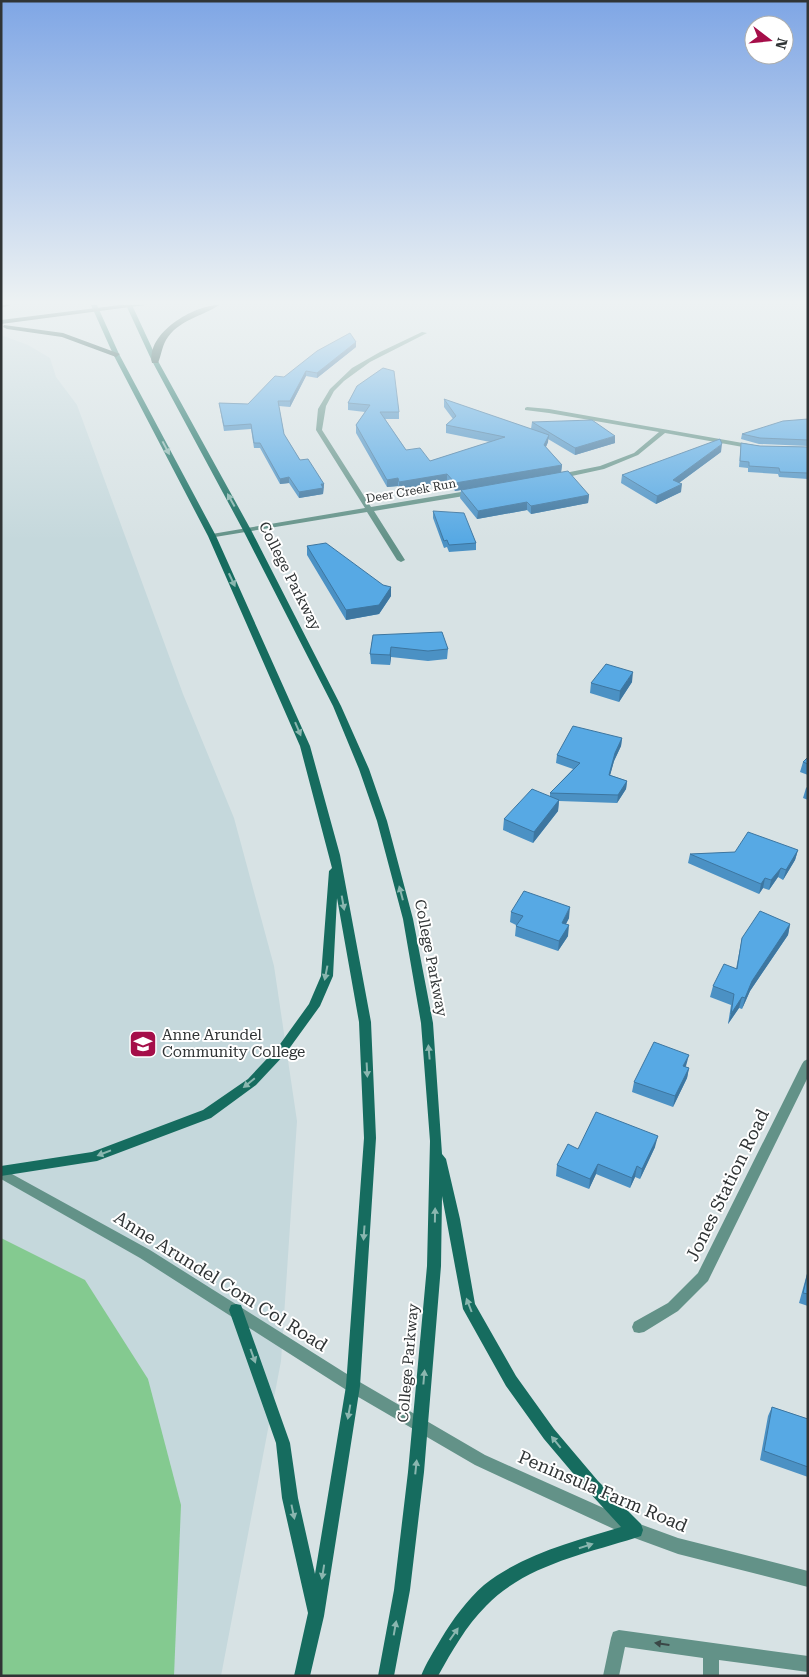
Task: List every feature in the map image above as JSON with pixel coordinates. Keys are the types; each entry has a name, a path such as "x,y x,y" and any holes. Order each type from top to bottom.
{"main road":[{"path":"131,383 212,536 305,746 334,855 365,1022 370,1138 353,1386 316,1616 302,1676"},
{"name":"College Parkway","path":"167,383 247,530 337,706 364,769 382,821 408,918 426,1023 436,1141 434,1266 420,1425 402,1590 386,1676"},
{"path":"1,1172 93,1157 207,1114 252,1082 282,1050 314,1006 327,976 334,855"},
{"path":"428,1676 468,1614 491,1590 527,1568 559,1555 635,1530 592,1486 550,1434 511,1381 468,1305 453,1219 436,1141"},
{"path":"236,1310 283,1443 290,1498 316,1616"}],"street":[{"path":"338,383 323,404 319,430 400,560"},
{"path":"527,409 549,410 663,432 762,448"},
{"path":"546,480 602,468 636,454 663,432"},
{"name":"Deer Creek Run","path":"212,536 478,491"},
{"name":"Jones Station Road","path":"639,1327 673,1308 703,1277 808,1064"},
{"name":"Anne Arundel Com Col Road","path":"1,1172 145,1254 353,1386 420,1425"},
{"name":"Peninsula Farm Road","path":"420,1425 480,1460 635,1530 678,1546 808,1579"},
{"path":"611,1676 619,1638 808,1664"},
{"path":"711,1651 711,1676"}],"shaded area":[{"name":"Anne Arundel Community College","path":"1,383 61,383 77,405 183,694 234,818 274,966 297,1121 281,1361 221,1676 1,1676"}],"green space":[{"path":"1,1238 85,1280 148,1379 181,1505 174,1676 1,1676"}],"building":[{"path":"268,383 299,383 290,401 278,401 284,434 300,460 308,459 324,484 321,484 323,488 299,492 289,477 280,479 260,443 254,443 251,424 224,426 219,403 248,404"},
{"path":"361,383 395,383 399,412 380,412 406,450 420,448 430,461 505,437 446,425 456,416 444,399 549,435 544,445 562,465 455,483 447,474 399,482 398,478 387,480 356,425 370,405 348,403 357,386"},
{"path":"808,419 808,440 760,438 742,434 783,421"},
{"path":"592,420 615,436 575,448 532,422"},
{"path":"720,439 722,444 673,480 682,484 657,496 622,475"},
{"path":"741,443 760,446 808,447 808,473 780,472 779,468 749,466 749,462 740,461"},
{"path":"568,471 589,495 531,506 527,502 478,511 461,490"},
{"path":"433,511 464,513 476,543 449,545 447,540 444,541"},
{"path":"326,543 383,585 391,587 379,605 346,610 307,546"},
{"path":"442,632 448,649 428,651 391,647 390,655 370,654 373,635"},
{"path":"606,664 633,672 620,691 591,683"},
{"path":"573,726 622,738 615,753 609,775 627,781 618,795 550,793 580,763 557,755"},
{"path":"808,757 808,764 803,762"},
{"path":"532,789 559,800 534,832 504,819"},
{"path":"748,832 798,850 786,870 781,868 771,880 765,878 761,884 690,854 735,852"},
{"path":"524,891 570,907 562,923 569,925 559,941 516,926 523,916 511,912"},
{"path":"760,911 790,924 752,981 745,998 742,997 731,1014 734,994 713,986 724,964 737,969 742,938"},
{"path":"654,1042 689,1055 683,1066 689,1068 675,1096 634,1082"},
{"path":"596,1112 658,1136 642,1169 637,1166 632,1178 598,1164 590,1179 557,1165 568,1144 578,1149"},
{"path":"808,1272 808,1294 803,1293"},
{"path":"772,1407 808,1419 808,1467 764,1451"}],"place":[{"name":"Anne Arundel Community College","path":"143,1044"}]}
